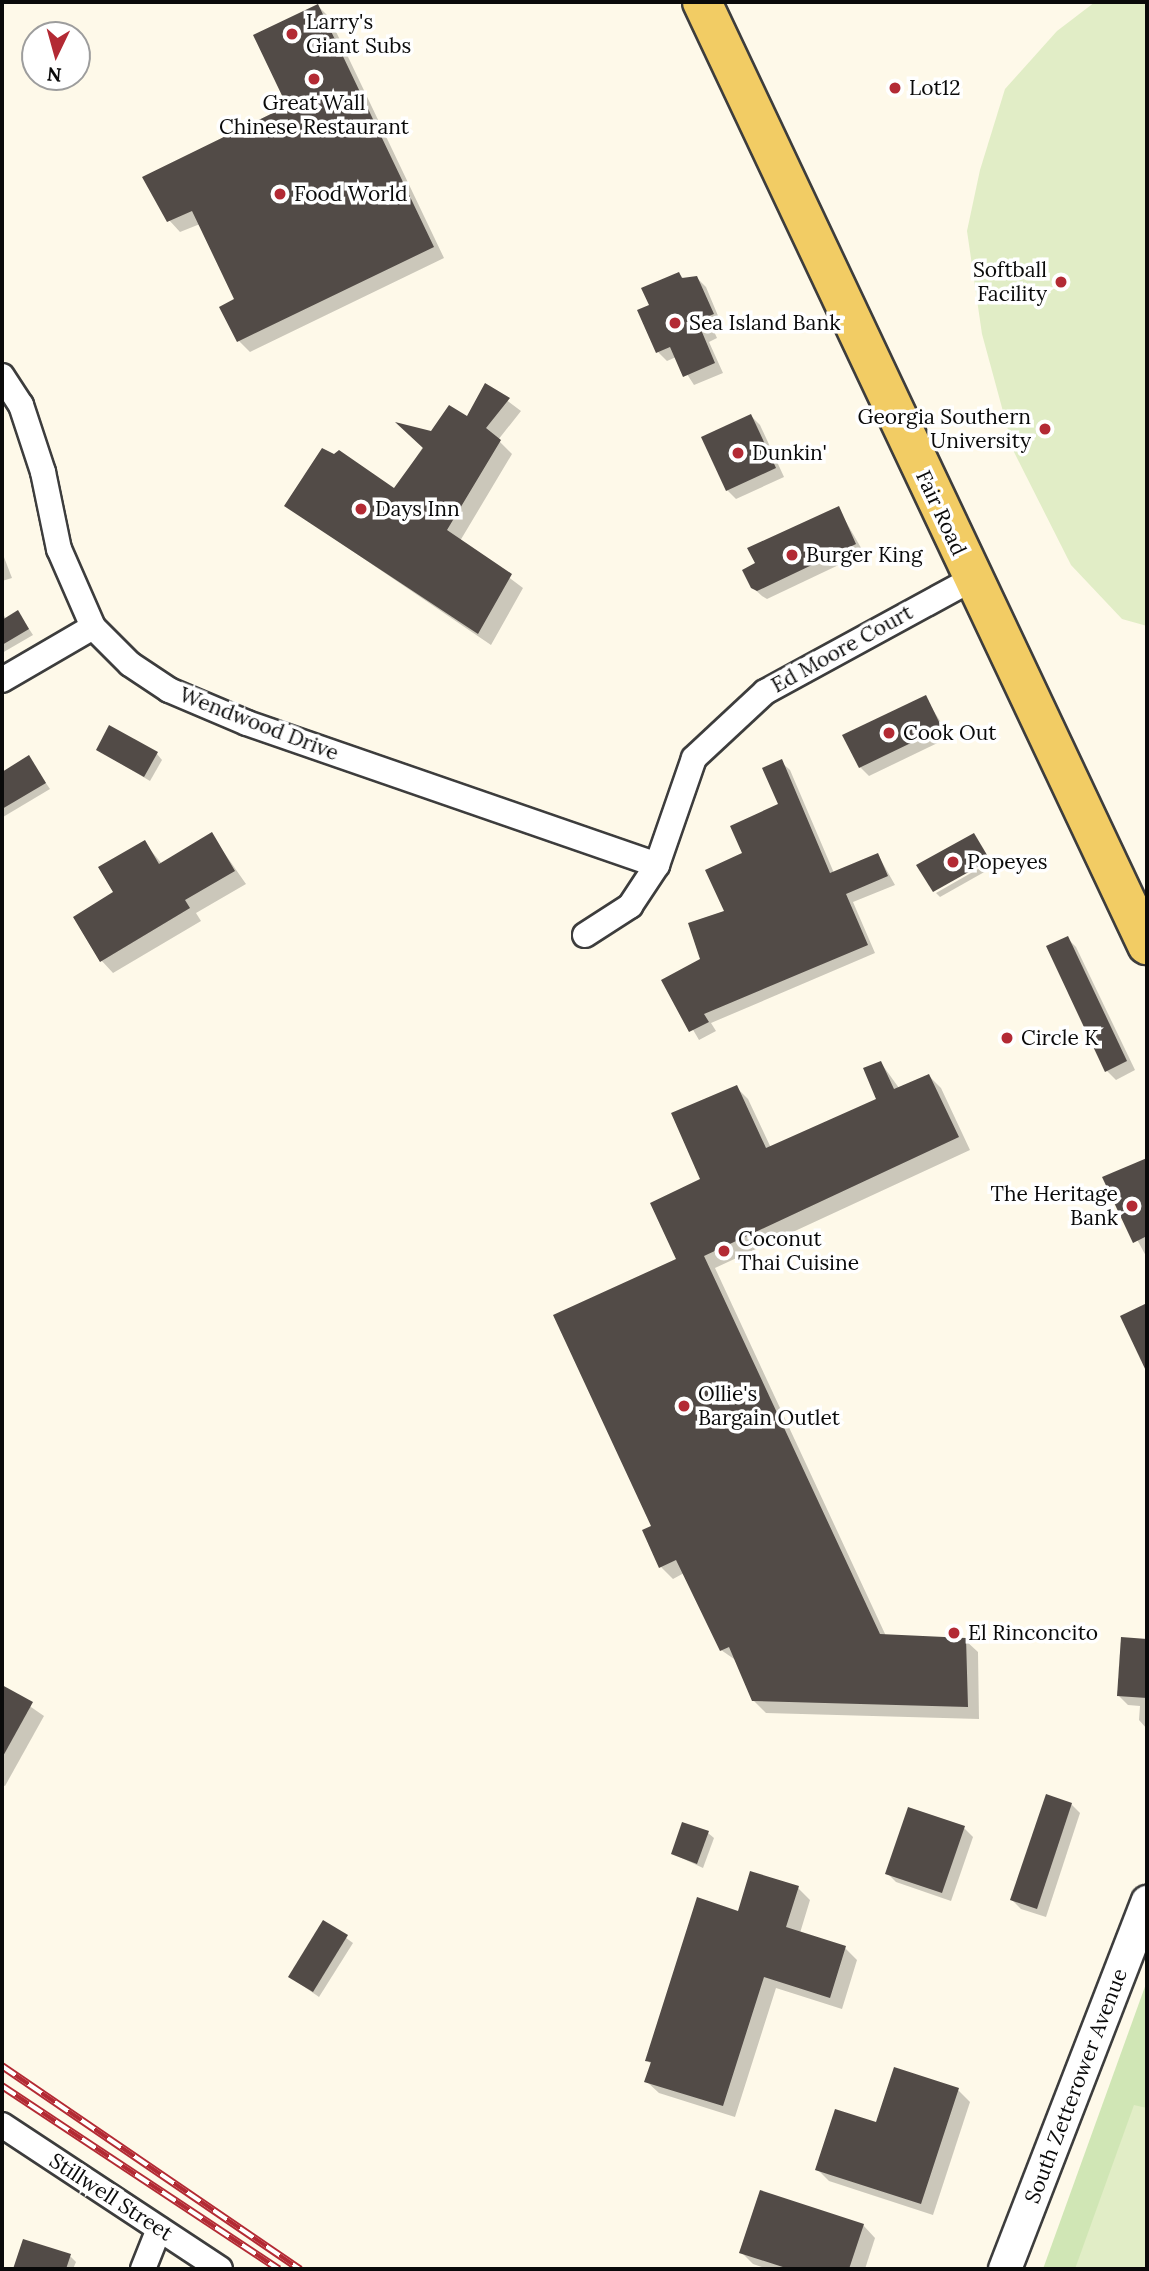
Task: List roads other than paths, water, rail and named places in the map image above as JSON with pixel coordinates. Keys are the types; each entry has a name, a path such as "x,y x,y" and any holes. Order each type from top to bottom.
{"main road":[{"name":"Fair Road","path":"702,2 1147,946"}],"street":[{"name":"Wendwood Drive","path":"2,376 21,405 43,472 60,549 93,627 130,664 195,701 657,865"},
{"name":"Ed Moore Court","path":"585,935 630,906 657,865 694,758 765,692 972,579"},
{"path":"2,680 93,627"},
{"name":"South Zetterower Avenue","path":"1004,2269 1147,1902"},
{"name":"Stillwell Street","path":"2,2125 159,2229 196,2262 220,2269"},
{"path":"143,2269 159,2229"}],"railway":[{"path":"2,2066 300,2269"},
{"path":"2,2086 279,2269"}],"place":[{"name":"Larry's Giant Subs","path":"292,34"},
{"name":"Great Wall Chinese Restaurant","path":"314,79"},
{"name":"Lot12","path":"895,88"},
{"name":"Food World","path":"280,194"},
{"name":"Softball Facility","path":"1061,282"},
{"name":"Sea Island Bank","path":"675,323"},
{"name":"Georgia Southern University","path":"1045,429"},
{"name":"Dunkin'","path":"738,453"},
{"name":"Days Inn","path":"361,509"},
{"name":"Burger King","path":"792,555"},
{"name":"Cook Out","path":"889,733"},
{"name":"Popeyes","path":"953,862"},
{"name":"Circle K","path":"1007,1038"},
{"name":"The Heritage Bank","path":"1132,1206"},
{"name":"Coconut Thai Cuisine","path":"724,1251"},
{"name":"Ollie's Bargain Outlet","path":"684,1406"},
{"name":"El Rinconcito","path":"954,1633"}]}
